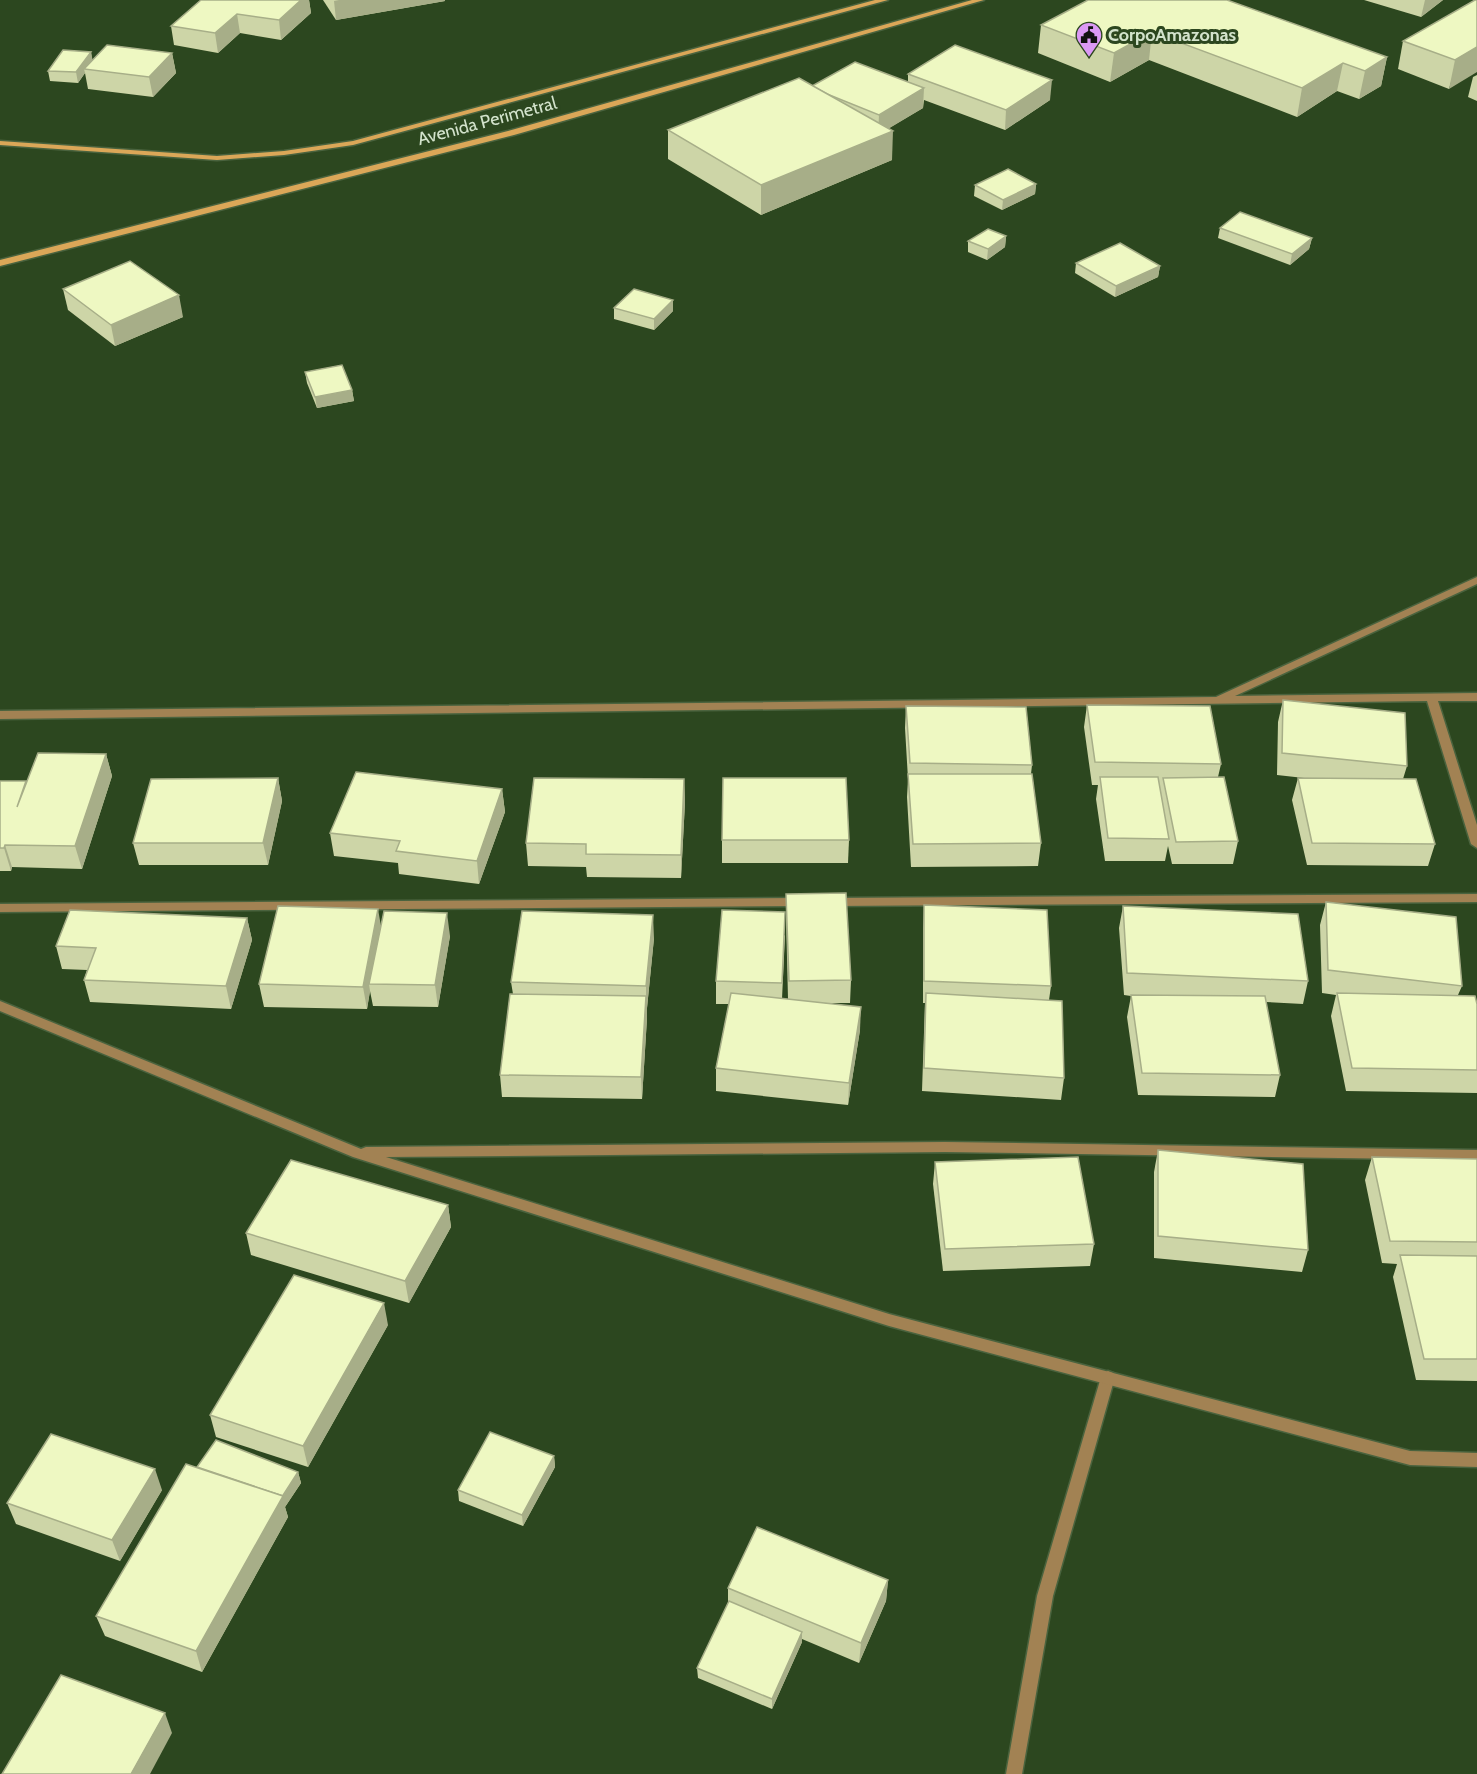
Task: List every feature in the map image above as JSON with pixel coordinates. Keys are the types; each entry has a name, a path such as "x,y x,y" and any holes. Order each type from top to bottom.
{"main road":[{"name":"Avenida Perimetral","path":"0,143 217,158 284,153 354,143 884,0"},
{"name":"Avenida Perimetral","path":"0,262 511,133 980,0"}],"street":[{"path":"1216,701 1477,580"},
{"path":"1431,697 1477,844"},
{"path":"0,715 1477,697"},
{"path":"0,908 1477,898"},
{"path":"0,1006 353,1152 889,1320 1410,1458 1477,1460"},
{"path":"353,1152 945,1147 1477,1155"},
{"path":"1014,1774 1045,1596 1108,1377"}],"building":[{"path":"201,0 301,0 279,20 237,14 215,33 171,26"},
{"path":"1088,0 1227,0 1387,57 1365,71 1343,63 1302,88 1152,32 1114,53 1041,25"},
{"path":"1477,0 1477,47 1455,60 1403,41"},
{"path":"107,45 172,53 149,77 84,69"},
{"path":"955,45 1052,80 1006,110 908,74"},
{"path":"63,50 91,52 76,72 48,71"},
{"path":"855,62 924,88 879,115 812,86"},
{"path":"799,78 893,131 761,185 668,130"},
{"path":"1008,169 1036,184 1003,200 975,185"},
{"path":"1240,212 1312,238 1292,254 1220,228"},
{"path":"988,229 1006,236 988,249 968,241"},
{"path":"1120,243 1160,266 1116,286 1076,263"},
{"path":"130,261 179,295 111,325 63,289"},
{"path":"634,289 673,300 654,319 614,308"},
{"path":"342,365 352,390 315,397 305,372"},
{"path":"1283,700 1405,713 1407,766 1282,753"},
{"path":"1087,705 1210,706 1221,764 1095,762"},
{"path":"906,706 1026,707 1032,765 910,763"},
{"path":"38,753 106,754 75,846 5,845 4,848 0,848 0,781 26,781 17,807"},
{"path":"356,772 502,789 477,861 396,851 400,841 330,833"},
{"path":"908,774 1032,774 1041,843 913,844"},
{"path":"1100,777 1158,777 1169,839 1108,838"},
{"path":"1224,777 1238,841 1176,842 1163,778"},
{"path":"278,778 263,843 133,843 151,779"},
{"path":"534,778 684,779 681,855 586,854 586,844 526,843"},
{"path":"723,778 846,778 849,840 722,840"},
{"path":"1298,778 1416,779 1435,844 1312,843"},
{"path":"846,893 851,980 789,981 786,894"},
{"path":"1326,902 1456,917 1462,986 1328,970"},
{"path":"924,905 1047,910 1051,986 924,981"},
{"path":"278,906 378,909 363,987 259,984"},
{"path":"1123,906 1298,914 1308,981 1127,973"},
{"path":"70,910 247,918 226,986 84,980 96,948 56,946"},
{"path":"722,910 785,912 782,983 716,981"},
{"path":"384,911 447,913 435,985 369,984"},
{"path":"522,911 653,915 646,986 511,982"},
{"path":"731,993 861,1007 849,1083 716,1068"},
{"path":"926,993 1062,1001 1064,1078 924,1068"},
{"path":"1337,993 1475,996 1477,1070 1352,1068"},
{"path":"510,994 646,996 641,1077 500,1075"},
{"path":"1131,995 1265,996 1280,1075 1142,1073"},
{"path":"1158,1150 1303,1164 1308,1250 1158,1236"},
{"path":"1078,1157 1094,1244 945,1249 935,1162"},
{"path":"1372,1157 1477,1159 1477,1242 1390,1241"},
{"path":"291,1160 448,1205 405,1281 246,1233"},
{"path":"1400,1255 1477,1256 1477,1359 1424,1359"},
{"path":"294,1275 384,1303 303,1446 210,1415"},
{"path":"490,1432 554,1456 522,1515 458,1490"},
{"path":"51,1434 155,1469 112,1540 7,1503"},
{"path":"216,1440 298,1472 283,1496 197,1467"},
{"path":"186,1464 283,1496 196,1651 96,1616"},
{"path":"757,1527 888,1580 861,1643 728,1588"},
{"path":"729,1601 802,1632 772,1699 697,1668"},
{"path":"61,1675 165,1713 131,1774 2,1774"}],"place":[{"name":"CorpoAmazonas","path":"1089,58"}]}
